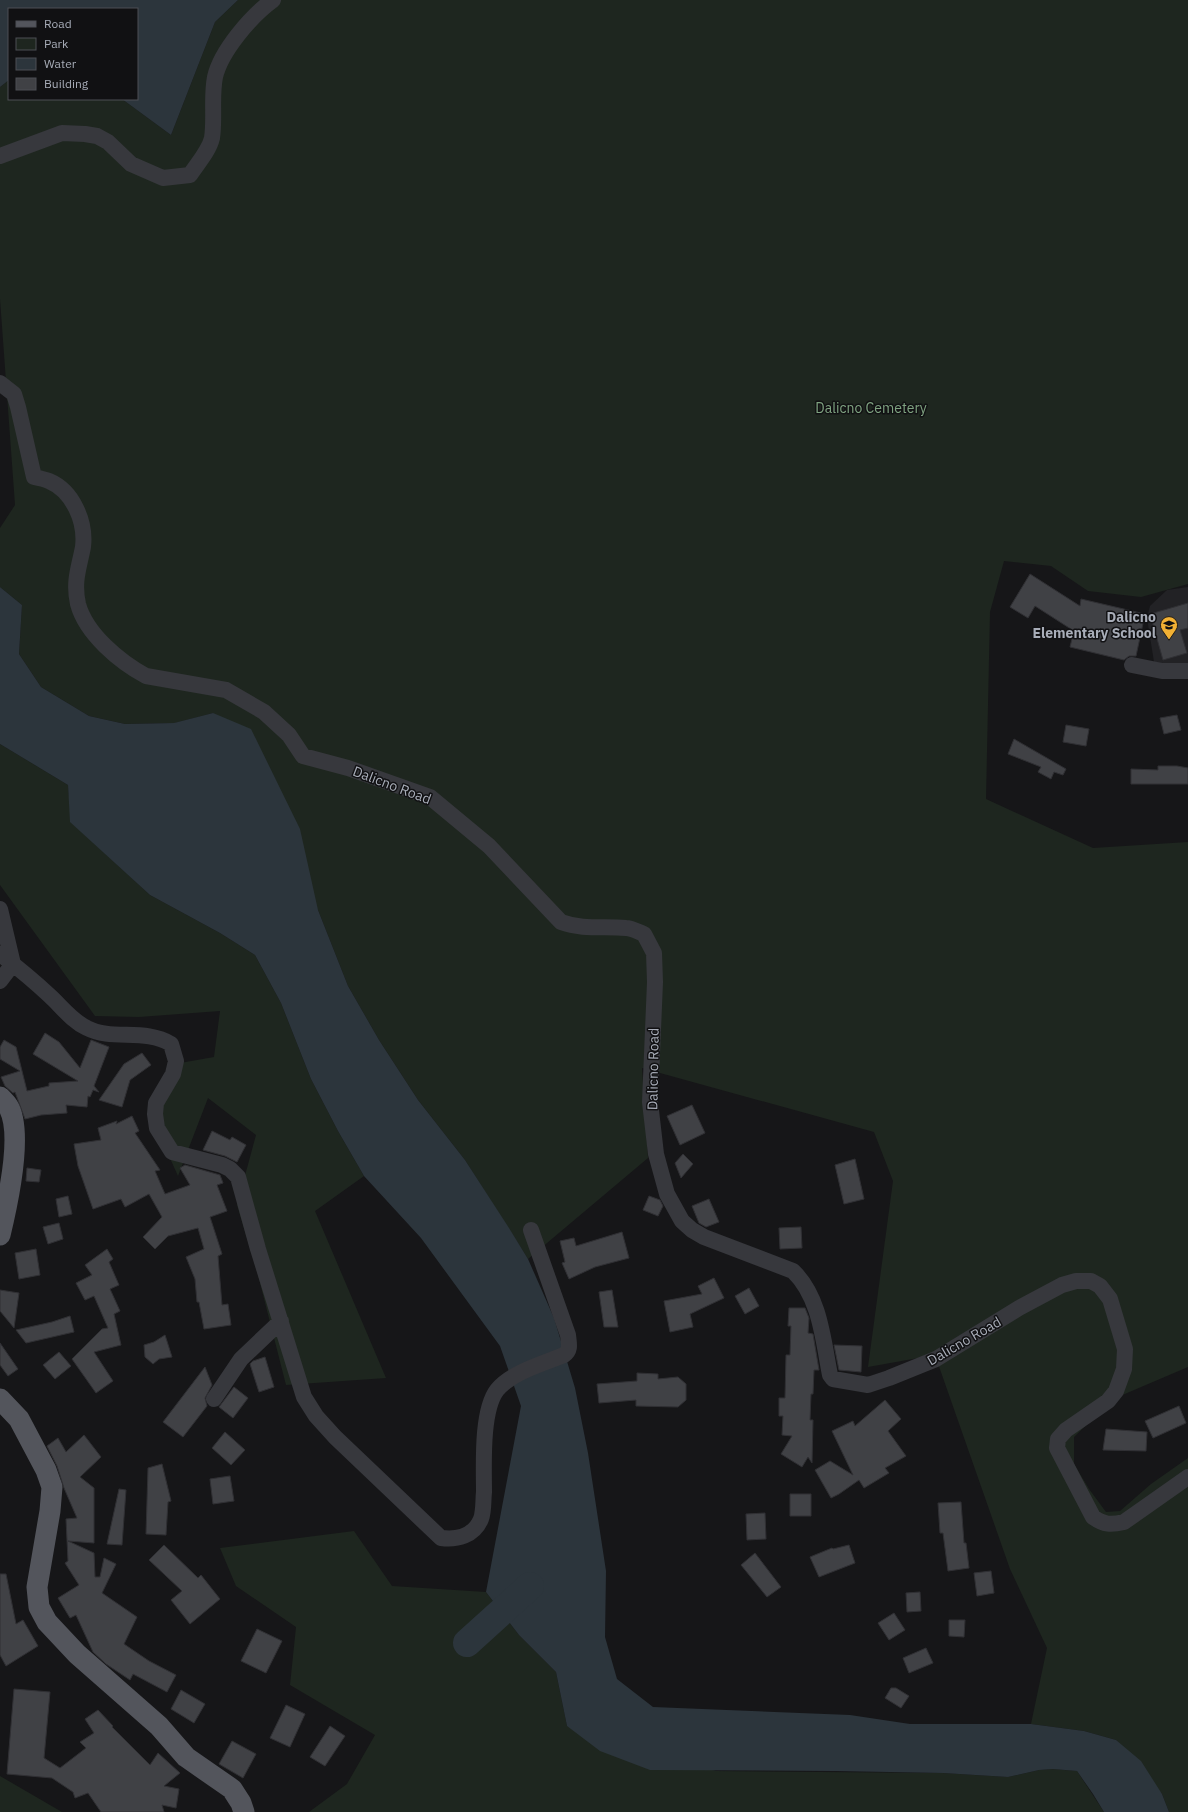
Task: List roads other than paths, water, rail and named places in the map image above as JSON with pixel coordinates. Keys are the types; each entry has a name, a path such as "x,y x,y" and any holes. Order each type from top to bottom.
{"main road":[{"path":"0,1097 8,1106 13,1118 14,1139 12,1179 0,1235"},
{"path":"0,1399 19,1419 46,1470 52,1488 50,1511 37,1587 39,1607 47,1622 77,1654 159,1726 186,1756 232,1790 241,1803 244,1812"}],"street":[{"path":"0,156 62,133 85,134 97,136 108,142 130,164 163,178 190,175 212,139 214,87 221,60 241,32 262,8 273,0"},
{"name":"Dalicno Road","path":"0,383 14,394 34,477 50,481 66,492 83,525 83,546 77,569 76,589 79,605 88,625 112,653 134,670 146,676 226,690 264,712 289,735 303,756 348,768 430,797 489,846 561,922 572,926 588,928 628,928 644,934 654,953 655,982 650,1102 656,1154 667,1194 682,1221 692,1230 704,1237 793,1271 802,1280 812,1296 822,1330 830,1375 833,1379 868,1385 889,1378 936,1360 1019,1308 1062,1285 1091,1281 1100,1286 1110,1299 1125,1349 1124,1369 1116,1391 1108,1401 1066,1430 1058,1440 1057,1448 1093,1517 1102,1524 1113,1525 1124,1522 1188,1477"},
{"path":"1132,664 1162,671 1188,671"},
{"path":"0,909 13,964"},
{"path":"0,954 40,987 76,1022 87,1028 96,1032 154,1036 171,1044 176,1060 173,1074 156,1103 157,1128 172,1152 222,1165 230,1169 238,1177 258,1250 304,1397 316,1416 335,1437 441,1538 451,1540 462,1538 473,1530 481,1519 485,1432 489,1406 497,1390 513,1377 564,1355 570,1348 568,1335 531,1230"},
{"path":"0,981 13,964"},
{"path":"214,1400 241,1359 281,1321"}],"water":[{"path":"0,0 238,0 215,22 171,135 123,100 138,100 138,8 8,8 8,81 0,87"},
{"path":"0,587 22,605 19,654 41,687 89,716 125,724 174,723 213,713 251,729 300,829 318,910 348,986 379,1040 418,1100 465,1160 509,1228 528,1259 554,1318 575,1388 588,1453 606,1571 605,1637 617,1679 653,1707 850,1715 910,1724 1031,1724 1084,1731 1116,1740 1141,1761 1162,1794 1169,1812 1104,1812 1077,1771 1053,1769 1039,1770 1008,1777 943,1773 650,1770 600,1751 567,1726 556,1672 519,1635 486,1592 521,1406 500,1346 421,1238 364,1176 338,1131 311,1079 281,1003 255,955 220,933 150,895 70,822 68,785 0,744"}],"waterway":[{"path":"467,1643 530,1586"}],"place":[{"name":"Dalicno Elementary School","path":"1169,640"}],"park label":[{"name":"Dalicno Cemetery","path":"871,408"}]}
